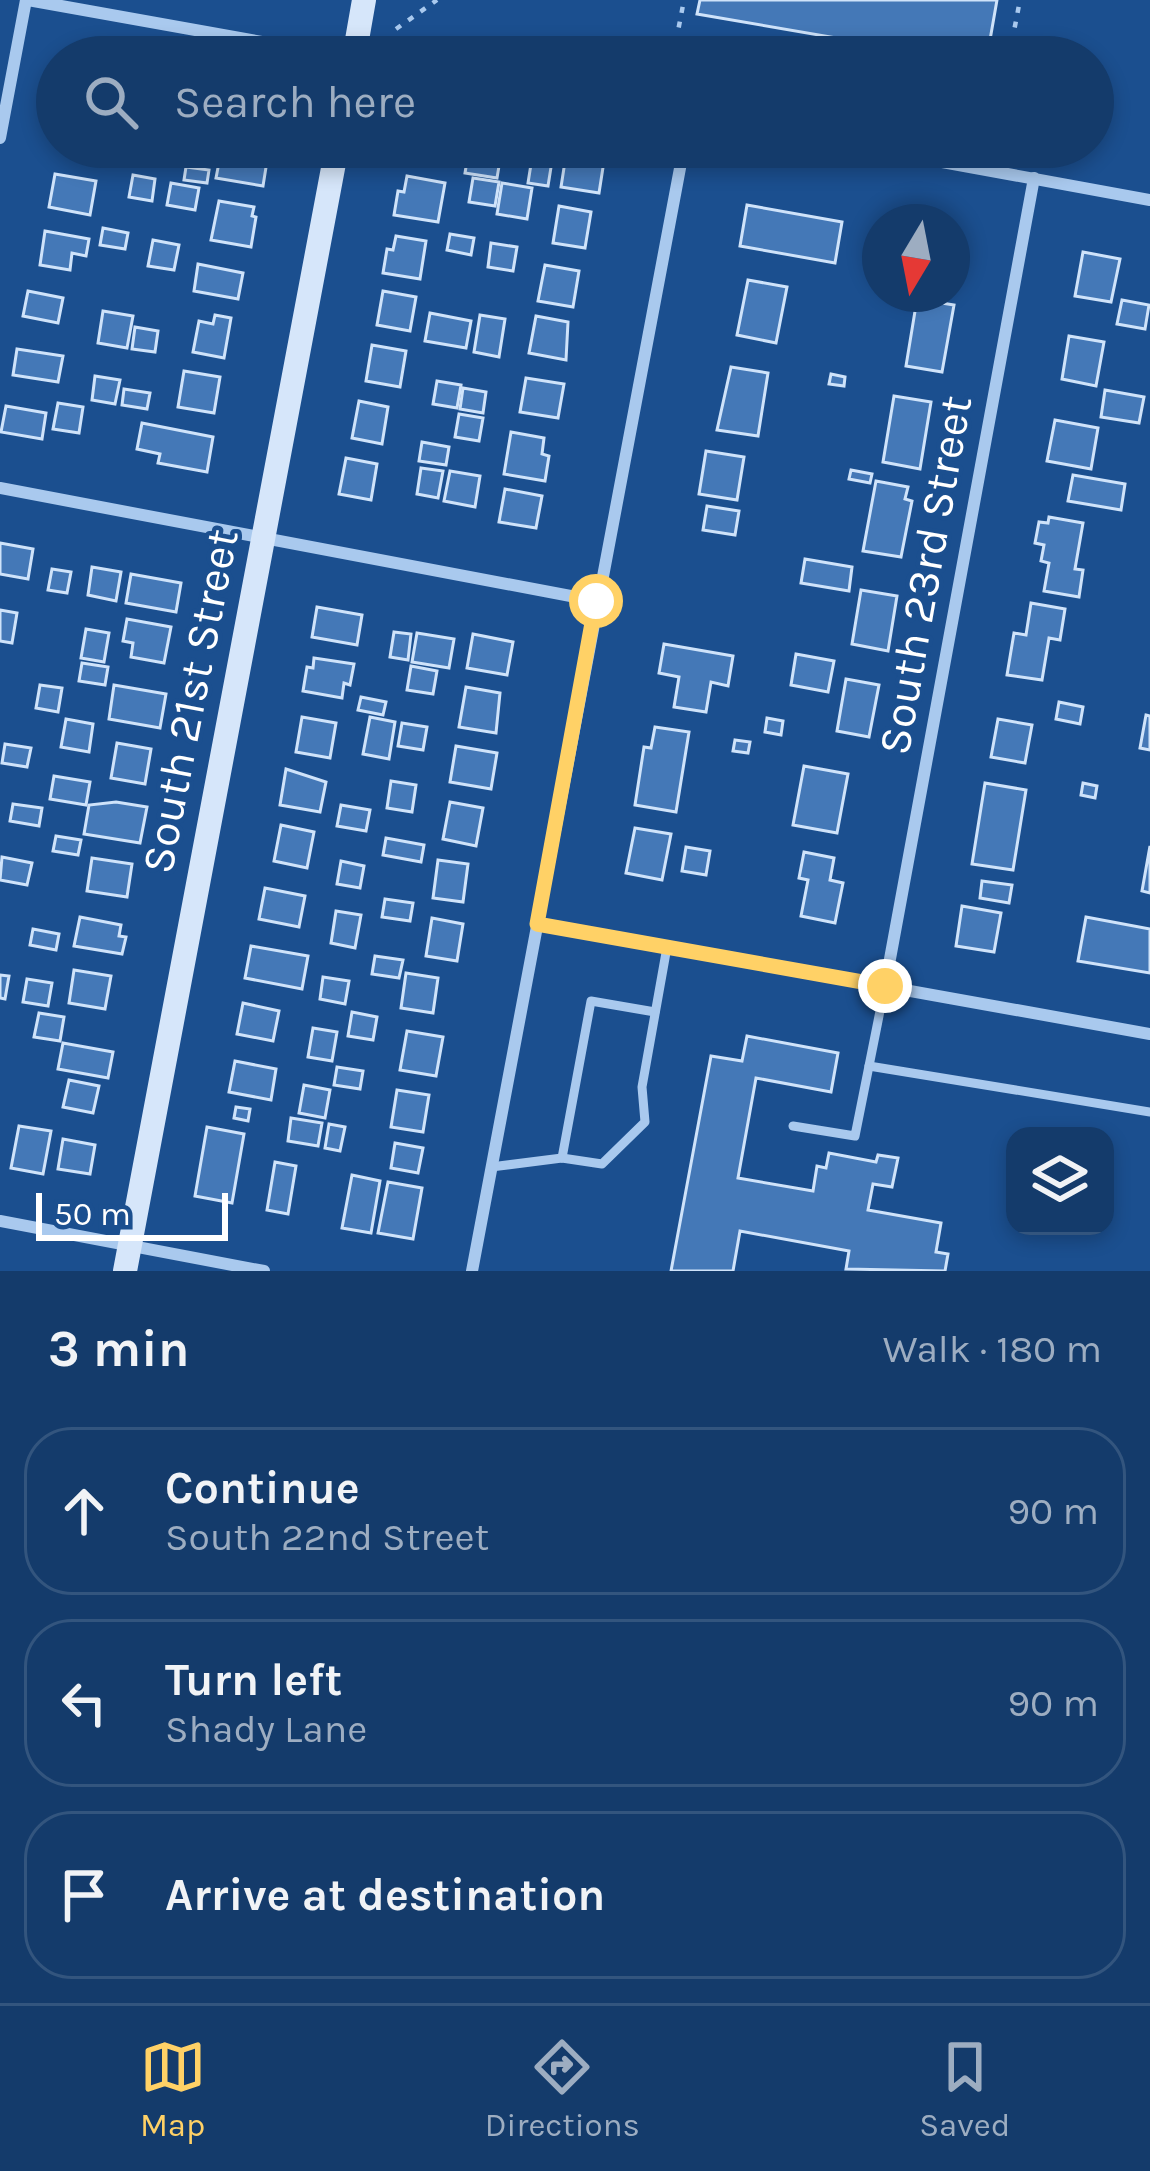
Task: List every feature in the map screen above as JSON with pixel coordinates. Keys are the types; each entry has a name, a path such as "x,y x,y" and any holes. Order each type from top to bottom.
{"street":[{"path":"0,138 27,0 231,36"},
{"path":"355,36 364,0"},
{"name":"South 21st Street","path":"125,1271 334,168"},
{"path":"472,1271 680,168"},
{"path":"978,168 1150,200"},
{"name":"South 23rd Street","path":"885,986 1034,178"},
{"path":"0,488 596,601"},
{"path":"537,924 1150,1034"},
{"path":"0,1221 264,1271"}],"lane":[{"path":"491,1167 562,1158 602,1164 645,1122 642,1087 667,947"},
{"path":"793,1126 855,1136 885,986"},
{"path":"562,1158 591,1001 655,1012"},
{"path":"869,1066 1150,1112"}],"path":[{"path":"396,29 437,0"},
{"path":"677,36 684,0"},
{"path":"1013,36 1020,0"}],"building":[{"path":"700,0 997,0 991,36 825,36 697,14"},
{"path":"186,168 209,170 207,183 184,180"},
{"path":"218,168 266,168 263,186 216,178"},
{"path":"466,168 499,168 497,178 465,173"},
{"path":"530,168 551,168 548,186 528,183"},
{"path":"564,168 603,168 599,193 561,187"},
{"path":"55,174 96,181 90,215 49,207"},
{"path":"133,175 155,179 152,201 129,197"},
{"path":"407,176 445,183 438,222 394,215 398,191 404,192"},
{"path":"473,178 499,182 495,206 469,202"},
{"path":"171,183 199,188 195,210 167,205"},
{"path":"502,183 532,188 527,219 497,214"},
{"path":"219,201 254,207 251,247 211,240"},
{"path":"747,205 842,222 835,263 740,246"},
{"path":"559,206 591,212 585,248 553,243"},
{"path":"103,228 128,233 125,249 100,245"},
{"path":"45,231 89,239 86,256 72,253 70,270 40,265"},
{"path":"450,234 474,238 471,255 447,250"},
{"path":"396,236 426,241 420,279 383,273 387,249 393,250"},
{"path":"153,240 179,245 174,270 148,266"},
{"path":"491,243 517,247 513,271 488,267"},
{"path":"1083,252 1120,259 1111,302 1075,296"},
{"path":"198,264 243,273 238,299 194,291"},
{"path":"545,265 579,271 573,307 538,301"},
{"path":"748,280 787,287 776,343 737,335"},
{"path":"28,291 63,298 58,323 23,316"},
{"path":"383,291 416,297 410,331 377,325"},
{"path":"1122,300 1149,305 1145,329 1117,324"},
{"path":"103,311 133,316 127,348 98,343"},
{"path":"915,312 953,312 942,372 906,366"},
{"path":"430,313 471,321 466,348 425,341"},
{"path":"215,315 231,318 224,358 193,352 199,321 213,324"},
{"path":"480,315 505,319 499,357 474,352"},
{"path":"536,316 568,322 566,360 529,353"},
{"path":"135,327 158,331 155,352 132,349"},
{"path":"1069,336 1104,342 1096,386 1062,379"},
{"path":"372,345 406,351 400,387 366,381"},
{"path":"17,349 63,356 58,382 13,375"},
{"path":"731,367 768,373 758,436 717,430"},
{"path":"184,371 220,377 214,413 178,407"},
{"path":"831,374 845,377 844,386 829,384"},
{"path":"95,376 120,380 115,404 92,400"},
{"path":"526,378 564,384 558,418 520,412"},
{"path":"437,381 461,385 457,408 433,404"},
{"path":"463,388 486,392 483,413 460,409"},
{"path":"124,389 150,393 147,409 122,405"},
{"path":"1105,390 1144,397 1139,423 1101,417"},
{"path":"894,396 931,402 920,469 883,462"},
{"path":"359,401 388,407 382,444 352,438"},
{"path":"58,403 83,407 79,433 53,429"},
{"path":"6,406 46,413 42,439 1,432"},
{"path":"459,414 483,418 479,441 455,437"},
{"path":"1055,420 1098,428 1091,469 1047,461"},
{"path":"142,423 213,437 207,472 158,463 160,454 137,449"},
{"path":"511,432 544,438 542,454 549,456 545,481 504,474"},
{"path":"422,442 449,447 446,465 419,461"},
{"path":"706,451 744,457 737,500 699,494"},
{"path":"346,458 377,464 371,500 339,494"},
{"path":"421,468 443,471 438,498 417,494"},
{"path":"851,470 872,474 870,483 849,479"},
{"path":"450,471 480,476 475,507 444,501"},
{"path":"1073,475 1125,484 1121,510 1068,501"},
{"path":"876,481 908,487 905,499 912,501 901,557 863,551"},
{"path":"505,489 542,496 536,528 499,522"},
{"path":"707,506 739,511 735,535 703,530"},
{"path":"1049,517 1083,523 1075,569 1083,570 1079,597 1044,591 1049,563 1041,561 1044,545 1035,543 1039,522 1048,523"},
{"path":"0,543 33,549 28,579 0,574"},
{"path":"805,559 852,567 849,591 801,583"},
{"path":"92,567 121,572 116,601 88,595"},
{"path":"52,569 71,572 67,593 48,590"},
{"path":"131,574 181,583 176,612 126,603"},
{"path":"861,590 897,596 888,651 852,644"},
{"path":"1031,603 1065,609 1060,640 1049,638 1042,680 1007,675 1014,633 1026,635"},
{"path":"317,607 362,615 357,645 312,637"},
{"path":"0,610 17,613 12,643 0,641"},
{"path":"127,619 171,627 164,663 131,657 133,643 123,641"},
{"path":"86,629 109,633 104,662 81,658"},
{"path":"394,632 411,634 408,660 390,657"},
{"path":"417,633 454,639 449,668 412,662"},
{"path":"473,634 513,642 507,675 467,668"},
{"path":"664,644 733,656 728,686 711,682 706,712 674,707 679,677 659,673"},
{"path":"796,654 834,661 828,692 791,685"},
{"path":"314,658 354,664 342,698 303,691 307,667 313,668"},
{"path":"82,663 108,667 105,685 79,681"},
{"path":"411,666 437,671 433,694 407,690"},
{"path":"846,679 879,685 869,737 837,731"},
{"path":"40,685 62,688 58,712 36,708"},
{"path":"114,685 166,694 160,728 109,719"},
{"path":"466,687 500,693 496,733 459,727"},
{"path":"361,697 386,702 383,715 358,710"},
{"path":"1059,702 1083,707 1080,724 1056,719"},
{"path":"1146,715 1150,716 1150,750 1140,748"},
{"path":"302,717 336,723 330,758 296,752"},
{"path":"370,717 395,722 389,759 363,754"},
{"path":"767,718 783,721 781,735 765,732"},
{"path":"66,719 93,724 89,752 61,747"},
{"path":"998,719 1032,725 1025,763 991,757"},
{"path":"402,723 427,727 423,750 398,746"},
{"path":"655,727 689,732 676,812 635,805 644,747 651,748"},
{"path":"735,740 750,742 748,753 733,751"},
{"path":"117,743 151,749 145,784 111,778"},
{"path":"5,744 31,748 27,767 2,763"},
{"path":"456,746 497,753 491,789 450,782"},
{"path":"804,766 848,774 837,833 793,825"},
{"path":"286,769 326,782 320,812 280,805"},
{"path":"54,776 90,782 86,805 50,799"},
{"path":"391,781 416,785 412,812 387,808"},
{"path":"985,783 1026,790 1013,870 972,864"},
{"path":"1083,783 1097,786 1095,798 1081,795"},
{"path":"116,802 147,807 140,843 84,834 89,805"},
{"path":"450,802 483,808 476,846 443,839"},
{"path":"13,804 42,808 39,826 10,821"},
{"path":"341,805 370,810 366,831 337,826"},
{"path":"281,825 314,832 307,868 274,861"},
{"path":"635,828 671,834 662,880 626,873"},
{"path":"56,836 81,840 78,855 53,851"},
{"path":"386,838 424,845 421,862 383,855"},
{"path":"1150,846 1150,893 1142,891"},
{"path":"686,847 710,851 706,875 682,871"},
{"path":"804,852 834,858 830,880 843,883 835,923 801,916 808,880 799,878"},
{"path":"2,857 32,863 27,885 0,880"},
{"path":"92,858 132,864 127,897 87,891"},
{"path":"438,860 468,864 463,902 433,898"},
{"path":"341,861 364,866 360,888 337,884"},
{"path":"982,881 1012,885 1009,903 980,898"},
{"path":"265,888 305,896 299,927 259,919"},
{"path":"385,899 413,903 410,921 382,917"},
{"path":"962,906 1001,913 994,952 956,946"},
{"path":"336,911 361,915 355,948 331,943"},
{"path":"80,917 121,925 119,936 126,937 122,954 74,946"},
{"path":"1086,917 1150,929 1150,973 1078,961"},
{"path":"432,918 463,924 457,961 426,956"},
{"path":"33,929 59,934 56,950 30,945"},
{"path":"251,946 308,956 302,989 245,978"},
{"path":"375,956 403,960 399,978 372,974"},
{"path":"74,970 111,976 105,1009 69,1003"},
{"path":"406,973 438,978 433,1013 401,1008"},
{"path":"0,975 9,976 5,999 0,998"},
{"path":"323,977 349,981 345,1004 320,999"},
{"path":"27,979 52,983 48,1006 23,1002"},
{"path":"243,1003 279,1011 273,1041 237,1034"},
{"path":"352,1012 377,1017 373,1040 348,1036"},
{"path":"39,1013 64,1017 60,1041 34,1037"},
{"path":"313,1028 337,1032 332,1061 308,1057"},
{"path":"407,1031 443,1037 436,1076 400,1070"},
{"path":"747,1036 838,1053 831,1092 756,1078 738,1178 813,1191 817,1166 826,1168 829,1153 876,1162 878,1155 898,1158 892,1187 873,1184 868,1210 941,1223 936,1252 948,1254 945,1271 846,1269 849,1251 740,1231 733,1271 671,1271 711,1056 742,1061"},
{"path":"63,1043 113,1052 108,1078 58,1069"},
{"path":"235,1061 276,1069 271,1100 229,1092"},
{"path":"337,1067 363,1071 360,1089 334,1085"},
{"path":"69,1080 99,1086 93,1113 63,1107"},
{"path":"304,1085 330,1090 325,1118 299,1113"},
{"path":"397,1090 429,1095 423,1132 391,1127"},
{"path":"236,1107 250,1109 248,1121 234,1118"},
{"path":"291,1118 322,1123 318,1146 288,1141"},
{"path":"329,1124 345,1127 340,1151 325,1148"},
{"path":"19,1126 51,1131 43,1174 11,1168"},
{"path":"207,1127 244,1134 232,1203 195,1196"},
{"path":"63,1139 95,1145 90,1174 58,1169"},
{"path":"395,1143 423,1148 418,1173 391,1168"},
{"path":"275,1162 296,1166 288,1214 267,1210"},
{"path":"352,1175 380,1181 371,1233 342,1228"},
{"path":"388,1182 422,1188 413,1239 378,1233"}],"route":[{"path":"596,601 537,924 885,986"}]}
